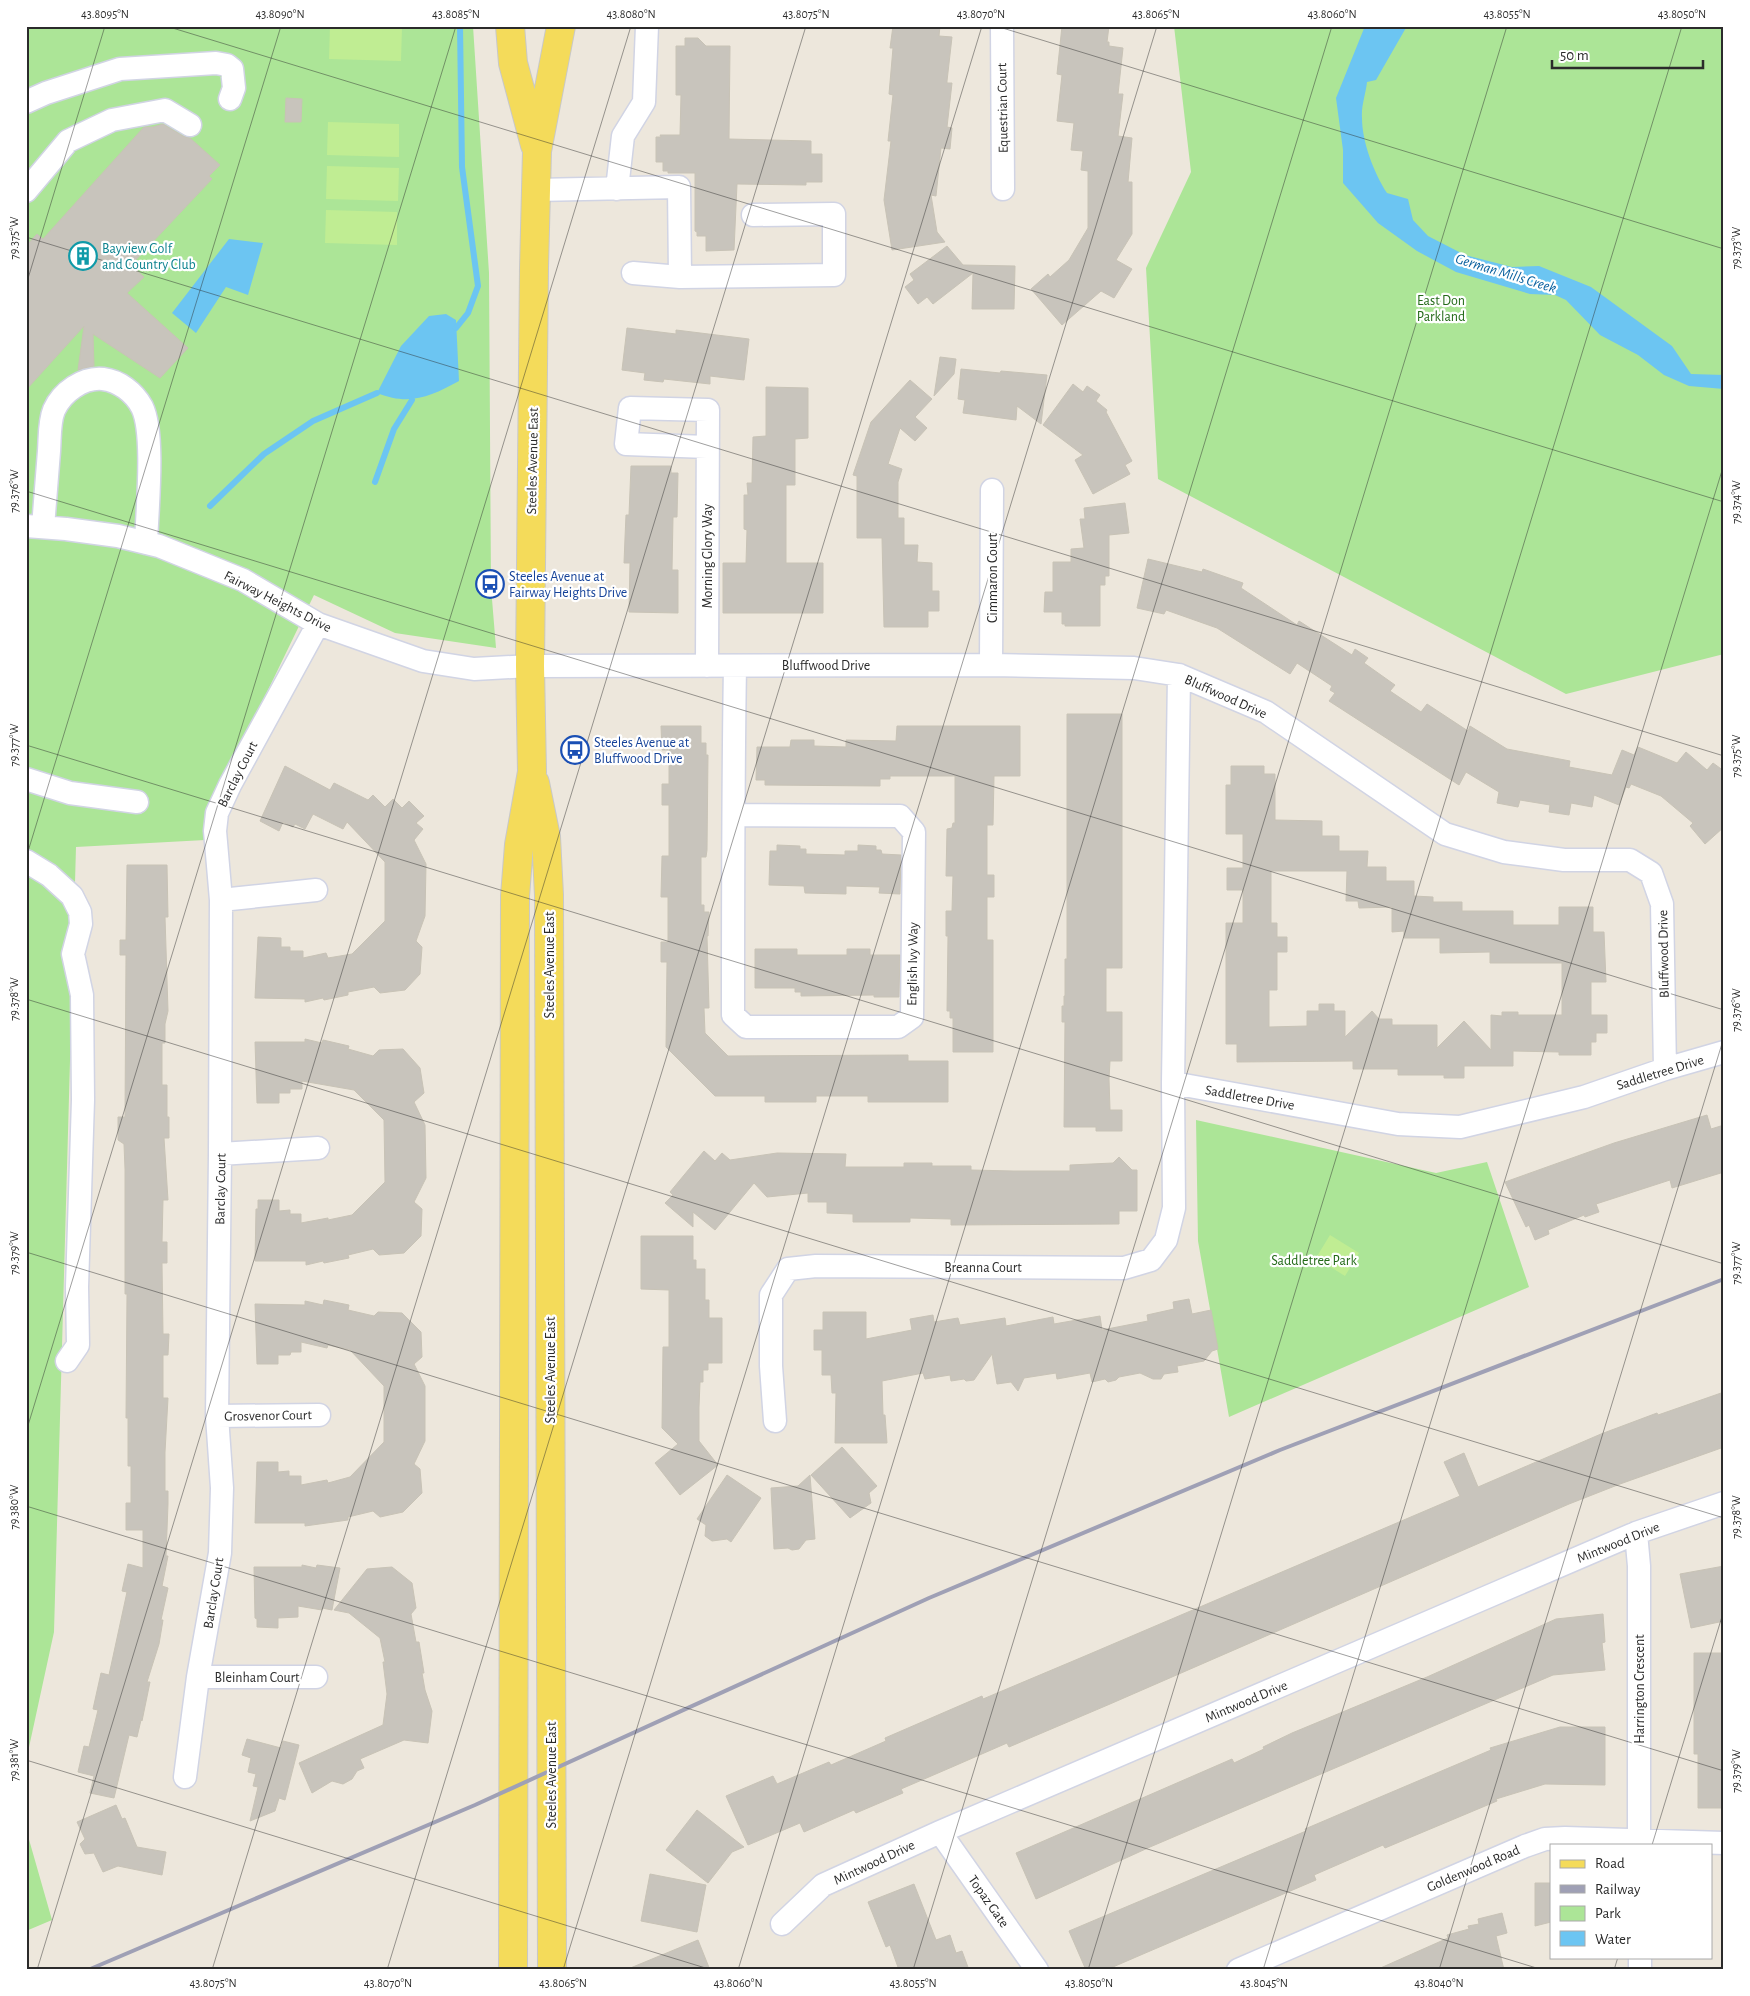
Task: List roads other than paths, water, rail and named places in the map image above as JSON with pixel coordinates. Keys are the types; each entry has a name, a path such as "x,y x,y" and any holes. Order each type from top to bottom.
{"main road":[{"name":"Steeles Avenue East","path":"510,26 513,63 537,151"},
{"name":"Steeles Avenue East","path":"552,1970 549,895 546,837 532,772 530,666 537,151 561,26"},
{"name":"Steeles Avenue East","path":"513,1970 515,896 519,845 532,772"}],"street":[{"path":"617,189 623,136 644,102 647,26"},
{"name":"Equestrian Court","path":"1002,26 1003,189"},
{"path":"26,102 46,93 120,69 216,63 226,65 232,69 234,88 230,99"},
{"path":"26,191 68,141 112,120 165,110 190,125"},
{"path":"536,190 679,187 680,277"},
{"path":"633,273 680,277 834,275 834,214 754,215"},
{"path":"35,526 54,410 72,388 85,381 111,380 124,386 133,396 142,407 145,419 149,451 146,543"},
{"name":"Morning Glory Way","path":"707,447 707,666"},
{"name":"Cimmaron Court","path":"991,665 992,490"},
{"name":"Fairway Heights Drive","path":"35,526 118,536 159,546 243,580 318,624 423,661 474,669 530,666"},
{"name":"Barclay Court","path":"184,1777 198,1676 220,1553 222,1488 217,1416 221,900 215,831 217,813 272,704 318,624"},
{"name":"Bluffwood Drive","path":"530,666 991,665 1134,668 1179,675 1266,712 1445,834 1504,852 1564,860 1630,860 1651,873 1662,904 1665,1069"},
{"name":"English Ivy Way","path":"734,815 900,816 914,832 912,1016 898,1027 746,1027 732,1015 735,666"},
{"path":"1173,1084 1179,675"},
{"path":"26,779 70,793 137,802"},
{"path":"26,861 56,880 72,896 80,912 81,924 73,954 82,995 83,1100 77,1287 78,1345 68,1361"},
{"path":"221,900 316,890"},
{"name":"Saddletree Drive","path":"1173,1084 1398,1124 1460,1127 1584,1097 1665,1069 1724,1052"},
{"name":"Breanna Court","path":"775,1421 771,1366 771,1295 788,1269 816,1266 1124,1268 1151,1260 1166,1240 1174,1208 1173,1084"},
{"path":"220,1154 318,1148"},
{"name":"Grosvenor Court","path":"217,1416 319,1414"},
{"name":"Mintwood Drive","path":"782,1924 823,1885 940,1832 1636,1533 1724,1503"},
{"name":"Harrington Crescent","path":"1636,1533 1639,1566 1639,1843"},
{"name":"Bleinham Court","path":"198,1676 316,1677"},
{"name":"Topaz Gate","path":"940,1832 1037,1970"},
{"name":"Goldenwood Road","path":"1238,1970 1538,1841 1565,1838 1639,1843 1724,1844"}],"water":[{"name":"German Mills Creek","path":"1365,26 1407,26 1376,80 1367,82 1362,109 1364,137 1373,167 1387,193 1408,199 1413,220 1428,236 1465,255 1512,267 1539,266 1591,287 1672,346 1691,374 1724,375 1724,389 1689,386 1664,375 1638,355 1600,335 1566,300 1555,295 1530,294 1456,272 1417,251 1378,223 1343,183 1343,150 1336,98"},
{"path":"229,239 263,243 248,295 226,287 196,333 172,313"},
{"path":"446,314 456,320 459,381 419,398 399,399 377,393 401,346 429,316"}],"waterway":[{"path":"456,328 468,313 478,286 462,167 460,26"},
{"path":"210,506 264,454 313,421 377,393"},
{"path":"375,482 394,429 412,400"}],"railway":[{"path":"88,1970 475,1805 929,1598 1280,1450 1724,1279"}],"place":[{"name":"Bayview Golf and Country Club","path":"83,256"},
{"name":"Steeles Avenue at Fairway Heights Drive","path":"490,584"},
{"name":"Steeles Avenue at Bluffwood Drive","path":"575,750"}],"park label":[{"name":"East Don Parkland","path":"1441,308"},
{"name":"Saddletree Park","path":"1314,1260"}]}
